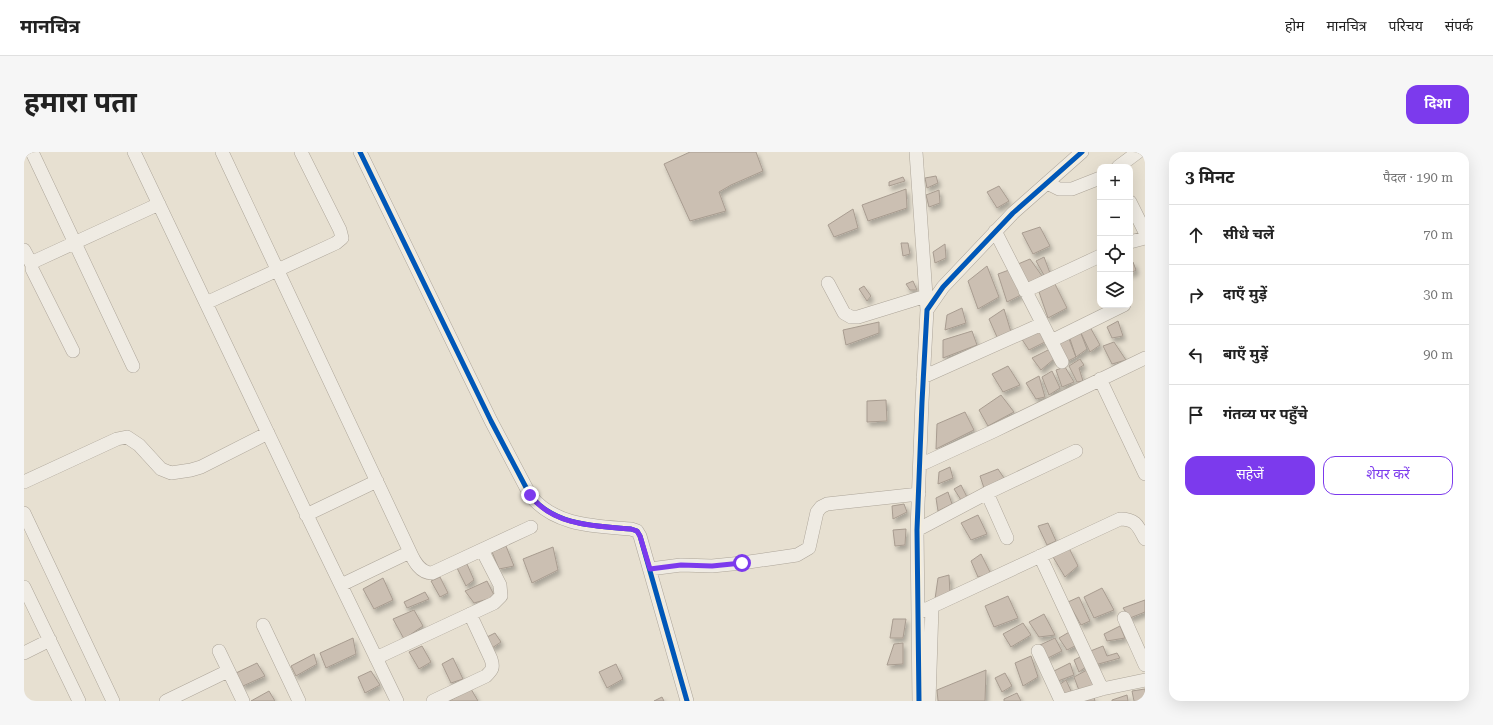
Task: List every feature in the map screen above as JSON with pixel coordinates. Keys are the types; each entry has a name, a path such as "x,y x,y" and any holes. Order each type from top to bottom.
{"street":[{"path":"134,152 306,515 397,701"},
{"path":"222,152 410,552 420,569 426,573 432,573 532,527"},
{"path":"206,303 336,243 342,238 340,230 301,152"},
{"path":"360,152 491,421 530,495 545,511 565,520 587,525 631,529 637,531 640,536 688,701"},
{"path":"916,152 927,310 917,530 919,701"},
{"path":"927,310 943,287 1012,213 1082,152"},
{"path":"1122,164 1138,152"},
{"path":"34,153 133,366"},
{"path":"1047,183 1059,189 1072,189 1097,179"},
{"path":"32,265 35,261 159,204"},
{"path":"1133,208 1145,232"},
{"path":"995,232 1062,362"},
{"path":"1133,241 1145,238"},
{"path":"24,250 73,351"},
{"path":"1025,291 1097,257"},
{"path":"828,283 844,313 851,317 858,317 926,296"},
{"path":"1051,341 1118,308"},
{"path":"923,376 1042,324"},
{"path":"920,465 1145,358"},
{"path":"1100,379 1145,474"},
{"path":"24,482 117,439 127,437 139,445 161,469 171,473 201,467 268,433"},
{"path":"917,530 1076,451"},
{"path":"306,515 377,481"},
{"path":"650,569 681,565 712,566 797,555 809,548 817,512 821,507 827,504 919,494"},
{"path":"987,494 1007,538"},
{"path":"24,513 113,701"},
{"path":"918,613 1120,519 1129,519 1137,524 1145,539"},
{"path":"376,658 494,603 501,596 500,585 482,550"},
{"path":"341,585 410,552"},
{"path":"1040,556 1102,689"},
{"path":"24,587 79,701"},
{"path":"929,701 932,607"},
{"path":"433,701 486,676 492,670 493,666 491,659 470,614"},
{"path":"1124,618 1145,665"},
{"path":"263,626 299,701"},
{"path":"24,653 50,640"},
{"path":"1038,651 1061,701 1102,689 1145,680"},
{"path":"219,652 243,701"},
{"path":"166,701 228,671"}],"building":[{"path":"690,152 756,152 763,171 719,192 726,211 690,221 664,164"},
{"path":"936,176 938,183 927,188 925,178"},
{"path":"903,177 905,181 889,186 889,182"},
{"path":"999,186 1009,201 997,208 987,192"},
{"path":"906,189 907,208 868,221 862,205"},
{"path":"939,190 940,203 929,207 926,195"},
{"path":"853,209 858,228 834,237 828,225"},
{"path":"1040,227 1050,246 1033,254 1022,233"},
{"path":"901,243 908,243 910,254 903,256"},
{"path":"945,244 946,258 935,263 933,252"},
{"path":"1044,257 1050,273 1045,277 1036,261"},
{"path":"1030,259 1042,276 1026,284 1018,264"},
{"path":"1133,262 1136,270 1133,272"},
{"path":"987,266 999,297 978,309 968,281"},
{"path":"1009,270 1021,295 1007,302 998,274"},
{"path":"913,281 917,290 910,290 906,284"},
{"path":"1055,284 1067,308 1048,318 1039,292"},
{"path":"864,286 871,296 867,301 859,289"},
{"path":"962,308 966,323 945,330 947,315"},
{"path":"1004,309 1011,332 997,337 989,319"},
{"path":"1118,321 1123,336 1112,338 1107,327"},
{"path":"879,322 879,333 846,345 843,330"},
{"path":"1090,327 1100,345 1090,352 1080,331"},
{"path":"1039,329 1045,342 1029,350 1021,338"},
{"path":"972,331 977,345 943,358 943,340"},
{"path":"1080,331 1087,349 1076,357 1069,336"},
{"path":"1069,339 1076,357 1066,362 1057,344"},
{"path":"1114,342 1126,360 1112,364 1103,346"},
{"path":"1050,349 1054,359 1041,370 1032,358"},
{"path":"1080,359 1084,365 1079,368 1083,381 1077,382 1069,366"},
{"path":"1008,366 1020,385 1003,392 992,374"},
{"path":"1065,367 1074,382 1062,387 1056,370"},
{"path":"1052,371 1060,388 1049,395 1042,377"},
{"path":"1039,376 1045,397 1036,399 1026,383"},
{"path":"1001,395 1014,412 988,426 979,410"},
{"path":"886,400 887,421 867,422 867,401"},
{"path":"965,412 974,430 936,449 937,424"},
{"path":"950,467 953,478 938,484 939,472"},
{"path":"998,469 1004,478 984,488 980,476"},
{"path":"961,485 967,497 961,500 954,489"},
{"path":"948,492 952,504 938,511 936,498"},
{"path":"904,504 907,512 893,519 892,506"},
{"path":"978,515 987,534 971,540 961,523"},
{"path":"1048,523 1056,541 1047,545 1038,526"},
{"path":"906,529 905,545 895,546 893,530"},
{"path":"506,546 514,566 499,569 492,552"},
{"path":"553,547 558,570 532,583 523,559"},
{"path":"1069,548 1078,566 1065,577 1053,557"},
{"path":"981,554 991,574 978,577 971,561"},
{"path":"467,564 474,580 466,586 457,568"},
{"path":"949,575 950,593 935,599 938,578"},
{"path":"440,577 448,593 440,597 431,581"},
{"path":"383,578 393,600 374,609 363,589"},
{"path":"487,581 495,597 474,603 465,591"},
{"path":"1102,588 1114,610 1094,618 1084,597"},
{"path":"425,592 429,599 407,608 404,602"},
{"path":"1008,596 1018,618 994,627 985,606"},
{"path":"1079,597 1090,621 1081,625 1068,602"},
{"path":"1145,600 1145,612 1130,618 1123,608"},
{"path":"414,610 423,626 404,639 393,619"},
{"path":"1044,614 1055,635 1039,637 1029,622"},
{"path":"893,619 906,619 903,638 890,638"},
{"path":"1023,623 1031,635 1011,647 1003,634"},
{"path":"1120,626 1125,638 1107,641 1104,634"},
{"path":"1071,631 1077,645 1067,650 1059,638"},
{"path":"495,633 501,642 492,648 487,637"},
{"path":"353,638 356,654 326,668 320,653"},
{"path":"1055,638 1062,651 1048,658 1040,645"},
{"path":"903,643 903,664 887,665 894,644"},
{"path":"422,646 431,662 419,669 409,652"},
{"path":"1103,646 1107,656 1117,653 1120,658 1095,665 1088,652"},
{"path":"314,654 317,664 296,676 291,666"},
{"path":"1031,656 1038,677 1023,686 1015,663"},
{"path":"1082,656 1087,666 1079,672 1074,660"},
{"path":"453,658 463,679 451,683 442,664"},
{"path":"257,663 265,676 243,686 236,673"},
{"path":"1070,663 1074,675 1058,681 1054,671"},
{"path":"616,664 623,679 607,688 599,672"},
{"path":"986,670 985,701 938,701 937,690"},
{"path":"1087,670 1094,687 1080,693 1074,677"},
{"path":"371,671 380,685 365,693 358,677"},
{"path":"1005,673 1012,686 1002,692 995,678"},
{"path":"1066,680 1072,693 1065,696 1059,685"},
{"path":"471,689 478,701 449,701"},
{"path":"1145,689 1145,701 1134,701 1132,691"},
{"path":"269,691 275,701 251,701"},
{"path":"1017,693 1021,701 1004,701 1004,699"},
{"path":"1127,695 1128,701 1112,701 1112,700"},
{"path":"662,697 664,701 654,701"},
{"path":"1094,697 1095,701 1080,701"}],"cycle path":[{"path":"360,152 491,421 530,495 540,505 563,519 603,527 631,529 637,531 640,536 687,701"},
{"path":"919,701 917,530 927,310 943,287 1013,213 1082,152"}],"route":[{"path":"530,495 545,511 565,520 587,525 631,529 637,531 640,536 650,569 681,565 712,566 742,563"}]}
